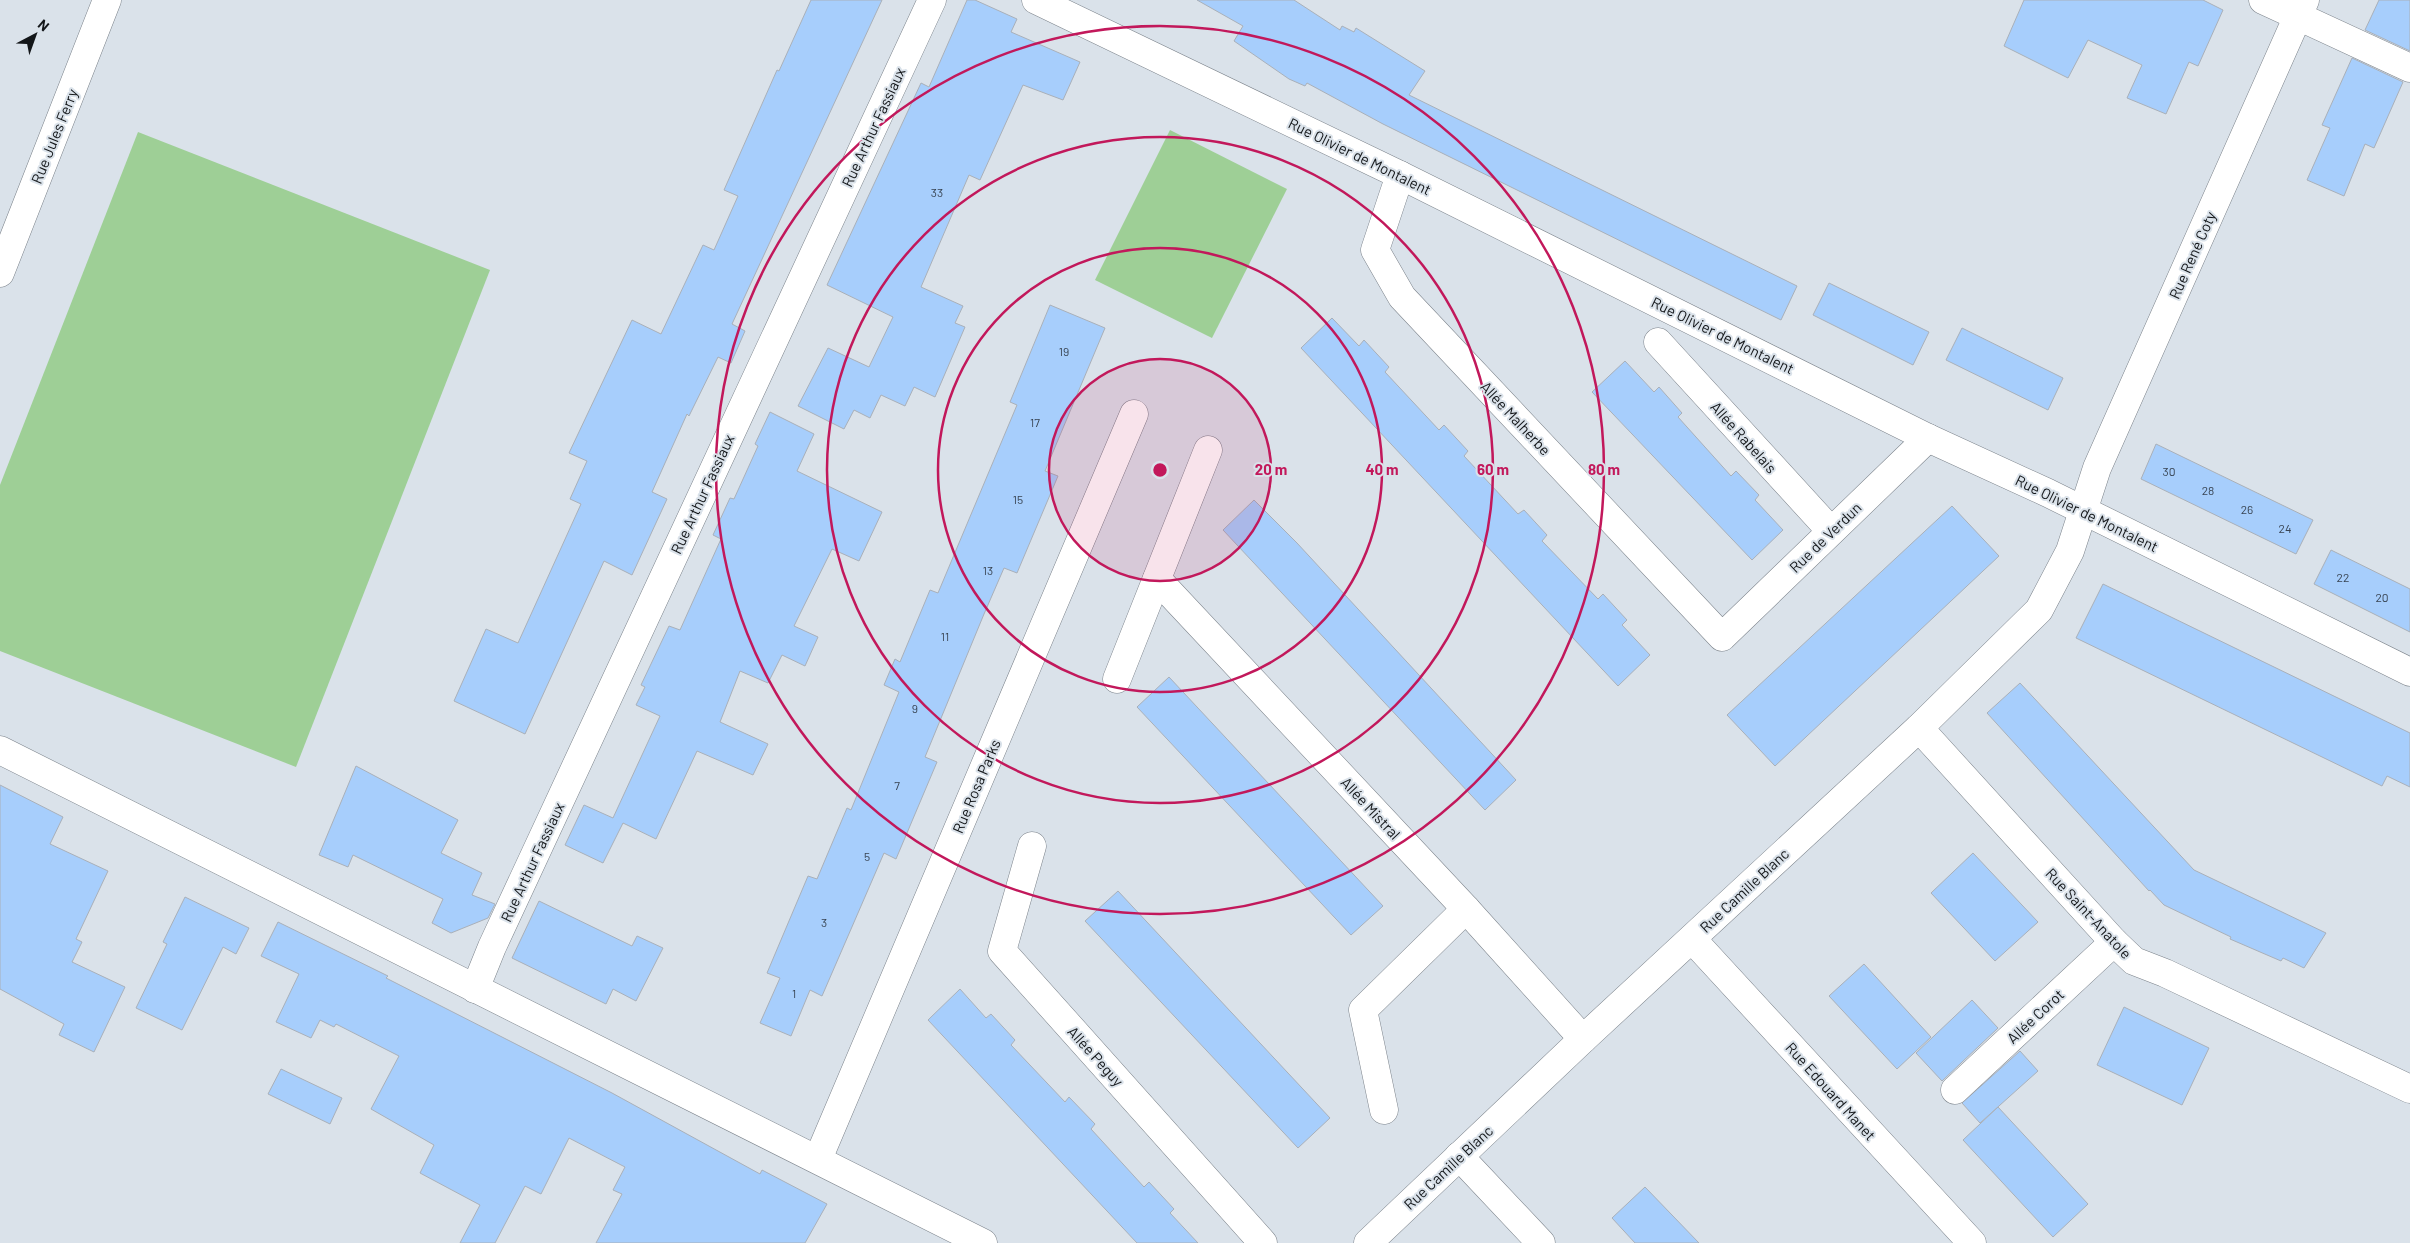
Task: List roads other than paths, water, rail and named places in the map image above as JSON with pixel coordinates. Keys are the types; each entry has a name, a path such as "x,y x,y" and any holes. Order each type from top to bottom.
{"street":[{"name":"Rue Jules Ferry","path":"0,273 108,0"},
{"name":"Rue Arthur Fassiaux","path":"475,989 496,938 932,0"},
{"name":"Rue Olivier de Montalent","path":"1036,0 1400,175 1928,438 2083,511 2410,672"},
{"path":"2263,0 2302,8 2410,68"},
{"name":"Rue René Coty","path":"2083,511 2097,468 2302,8"},
{"name":"Allée Malherbe","path":"1400,175 1375,250 1402,297 1722,637"},
{"name":"Allée Rabelais","path":"1658,342 1831,531"},
{"name":"Rue Rosa Parks","path":"818,1159 1134,414"},
{"name":"Rue de Verdun","path":"1722,637 1928,438"},
{"path":"1117,679 1208,450"},
{"name":"Rue Camille Blanc","path":"1368,1243 1583,1039 1919,728 2039,610 2070,552 2083,511"},
{"name":"Allée Mistral","path":"1157,579 1466,909 1583,1039"},
{"name":"Rue Saint-Anatole","path":"1919,728 2114,942 2134,961 2166,973 2410,1089"},
{"path":"0,750 983,1243"},
{"name":"Allée Peguy","path":"1032,846 1002,951 1263,1243"},
{"path":"1384,1110 1363,1010 1433,938 1466,909"},
{"name":"Rue Edouard Manet","path":"1692,939 1972,1243"},
{"name":"Allée Corot","path":"1955,1090 2114,942"},
{"path":"1459,1156 1541,1243"}]}
